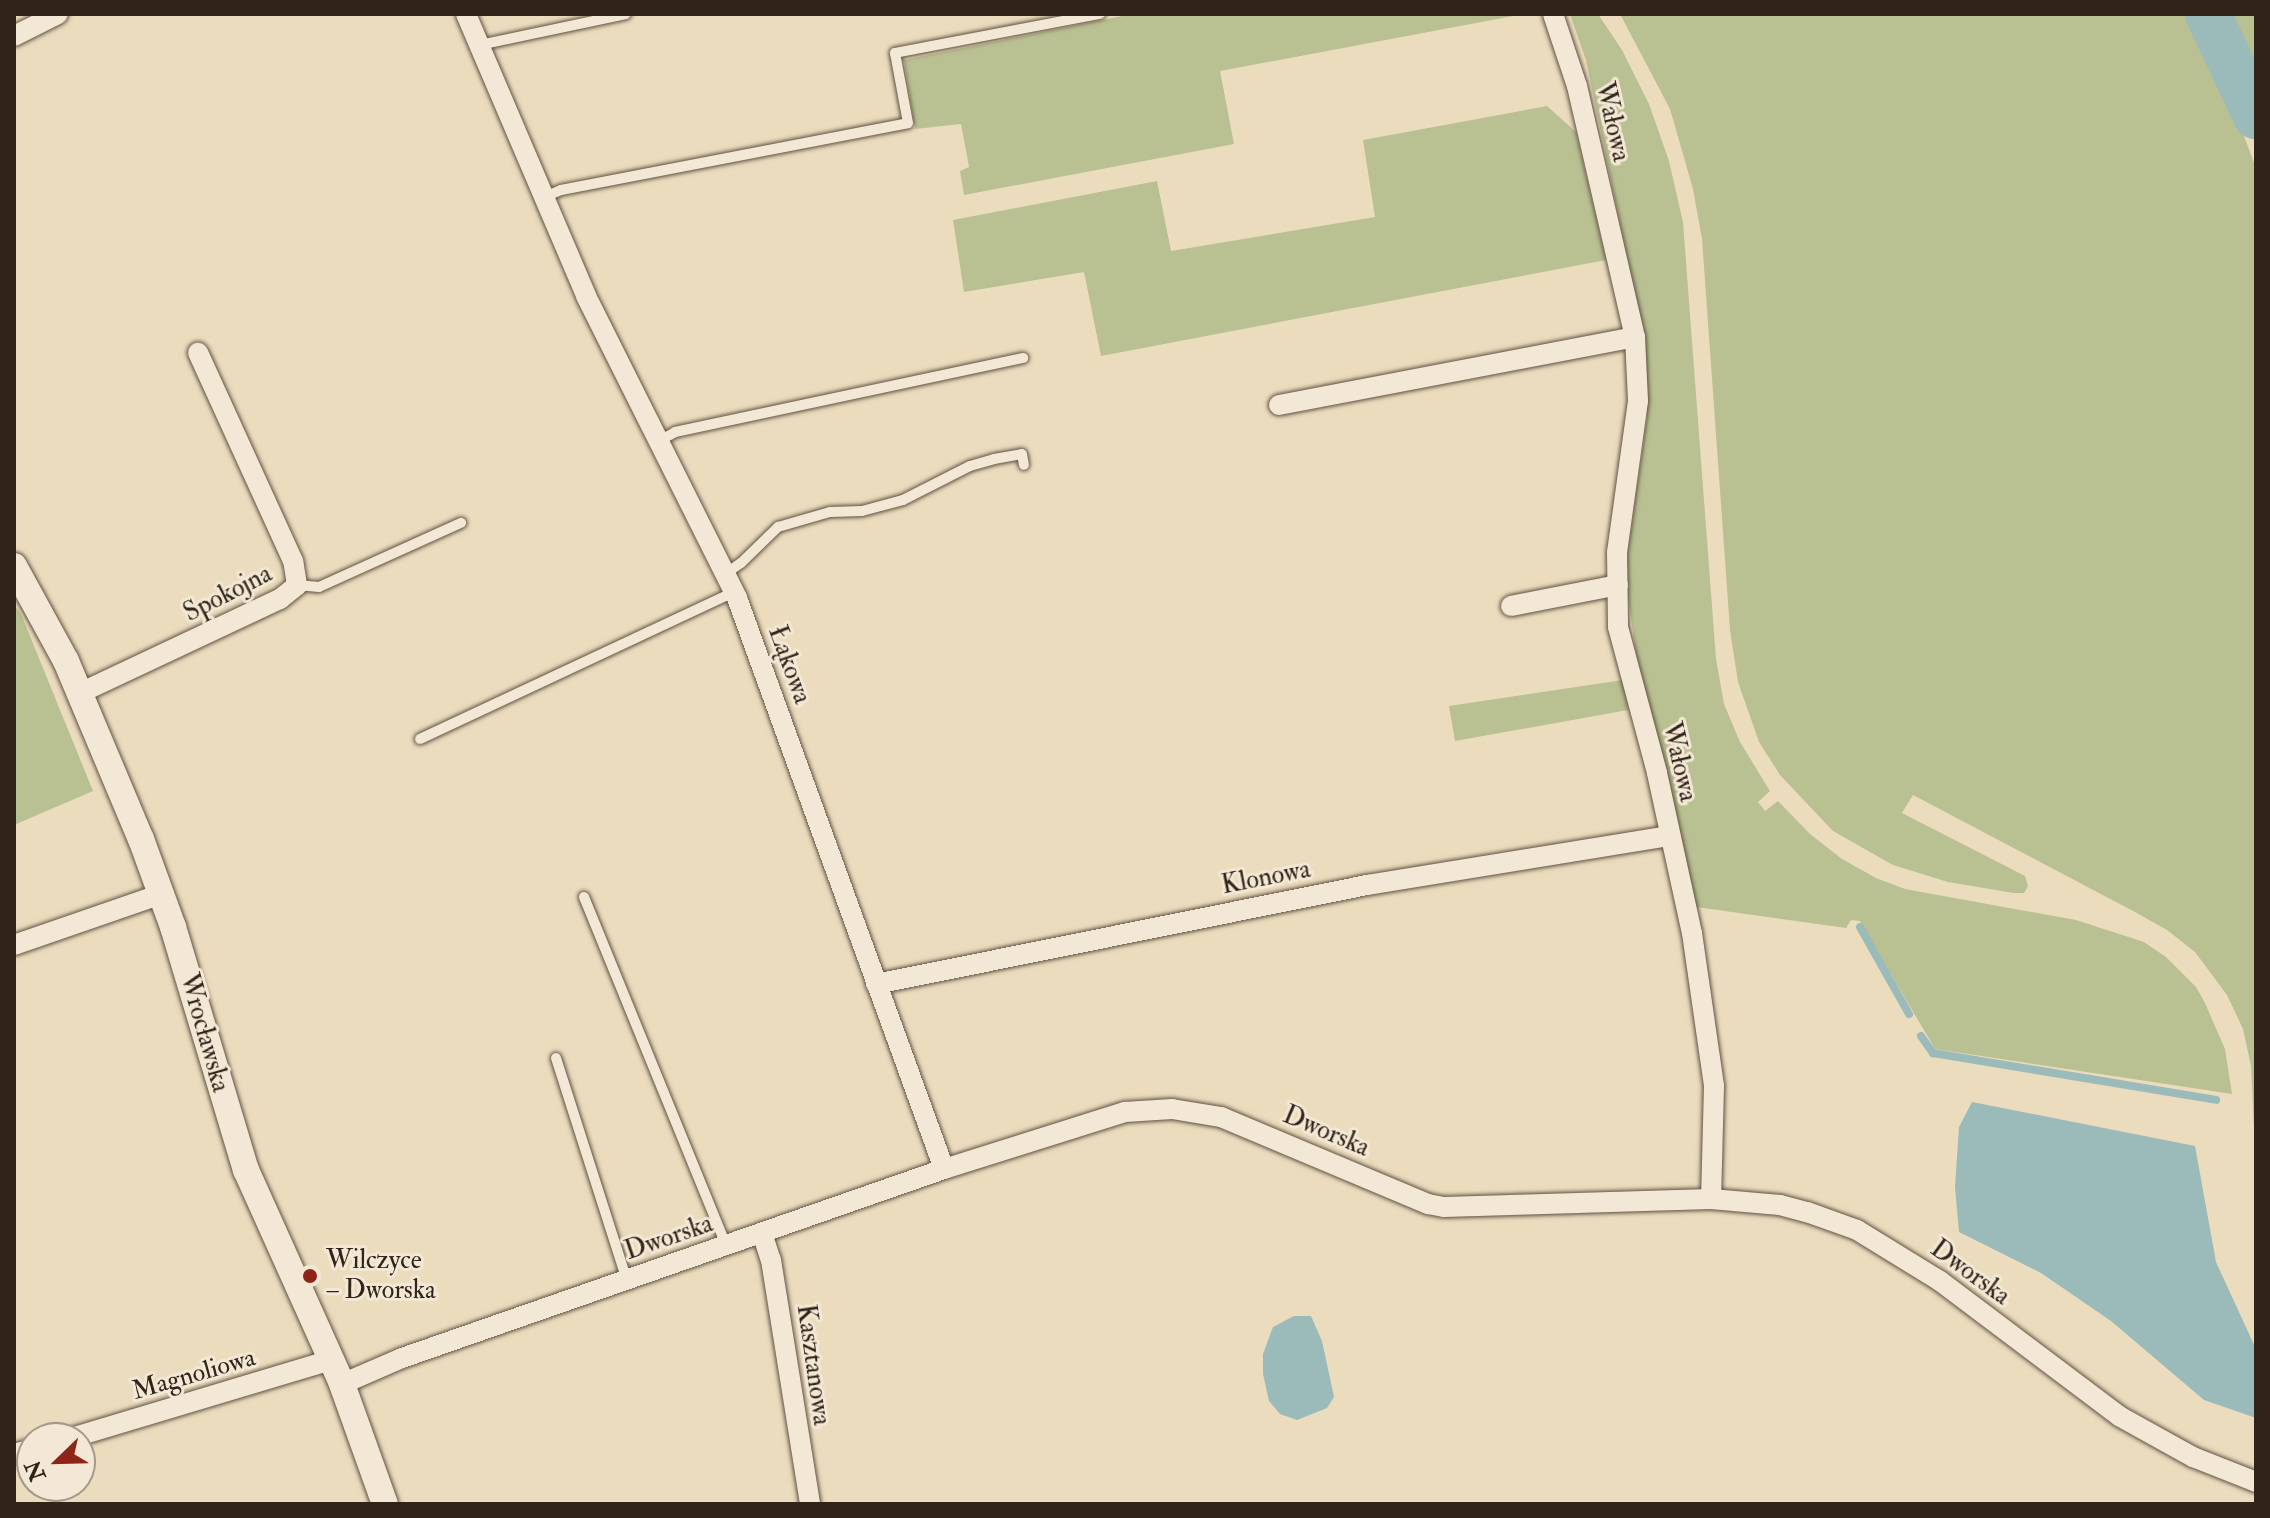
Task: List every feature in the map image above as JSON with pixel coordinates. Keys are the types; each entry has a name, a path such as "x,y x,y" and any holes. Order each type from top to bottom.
{"street":[{"path":"14,36 58,14"},
{"name":"Łąkowa","path":"466,14 542,198 729,583 944,1169"},
{"name":"Wałowa","path":"1553,14 1577,86 1635,337 1638,401 1617,552 1618,627 1657,773 1692,933 1714,1086 1711,1199"},
{"path":"1279,405 1635,337"},
{"name":"Spokojna","path":"80,693 280,599 297,585 293,561 198,353"},
{"name":"Wrocławska","path":"14,566 80,693 161,894 246,1170 336,1372 385,1504"},
{"path":"1511,606 1618,585"},
{"name":"Klonowa","path":"876,984 1367,885 1669,836"},
{"path":"14,945 161,894"},
{"name":"Dworska","path":"336,1372 402,1358 944,1169 1125,1112 1172,1109 1221,1117 1428,1204 1444,1207 1711,1199 1780,1205 1857,1230 1940,1281 2119,1416 2193,1457 2256,1482"},
{"name":"Kasztanowa","path":"762,1233 771,1260 810,1504"},
{"name":"Magnoliowa","path":"96,1432 336,1372"}],"lane":[{"path":"479,45 626,14"},
{"path":"542,198 561,190 908,123 895,53 1100,14"},
{"path":"659,441 675,432 1023,358"},
{"path":"420,739 729,583 741,563 778,527 830,512 862,511 903,500 970,466 994,459 1022,454 1024,465"},
{"path":"297,585 319,587 461,523"},
{"path":"584,897 726,1245"},
{"path":"556,1058 627,1280"}],"green space":[{"path":"1132,14 1524,14 1220,71 1234,144 964,195 960,171 969,167 961,124 915,129 904,60"},
{"path":"1570,14 1598,14 1622,50 1649,104 1669,161 1683,222 1716,659 1724,704 1740,742 1770,791 1758,802 1765,811 1778,801 1810,834 1842,859 1876,878 1905,889 2076,920 2144,942 2166,957 2196,987 2225,1049 2232,1094 1935,1049 1860,921 1851,920 1846,928 1696,907 1637,661 1625,573 1647,418 1642,329 1586,60"},
{"path":"1620,14 2189,14 2220,72 2256,168 2256,1172 2251,1066 2243,1029 2227,995 2195,952 2167,930 2135,912 1913,795 1902,813 2025,876 2028,886 2024,893 2013,893 1948,882 1893,865 1833,831 1780,775 1759,742 1738,682 1730,630 1702,239 1693,189 1670,109"},
{"path":"2228,14 2256,14 2256,74 2230,17"},
{"path":"1547,106 1576,132 1606,260 1101,356 1084,272 964,292 953,220 1157,181 1171,251 1375,217 1363,140"},
{"path":"14,605 21,614 93,791 14,825"},
{"path":"1623,680 1628,710 1455,741 1449,706"}],"water":[{"path":"1972,1102 2195,1146 2216,1262 2256,1349 2256,1418 2204,1400 2111,1321 2041,1273 1959,1232 1955,1187 1959,1127"},
{"path":"1294,1316 1311,1316 1322,1341 1334,1397 1327,1408 1297,1420 1280,1414 1269,1401 1263,1374 1263,1354 1273,1327"}],"waterway":[{"path":"2208,14 2256,116"},
{"path":"1860,927 1909,1014"},
{"path":"1921,1036 1933,1053 2216,1100"}],"place":[{"name":"Wilczyce – Dworska","path":"310,1276"}]}
